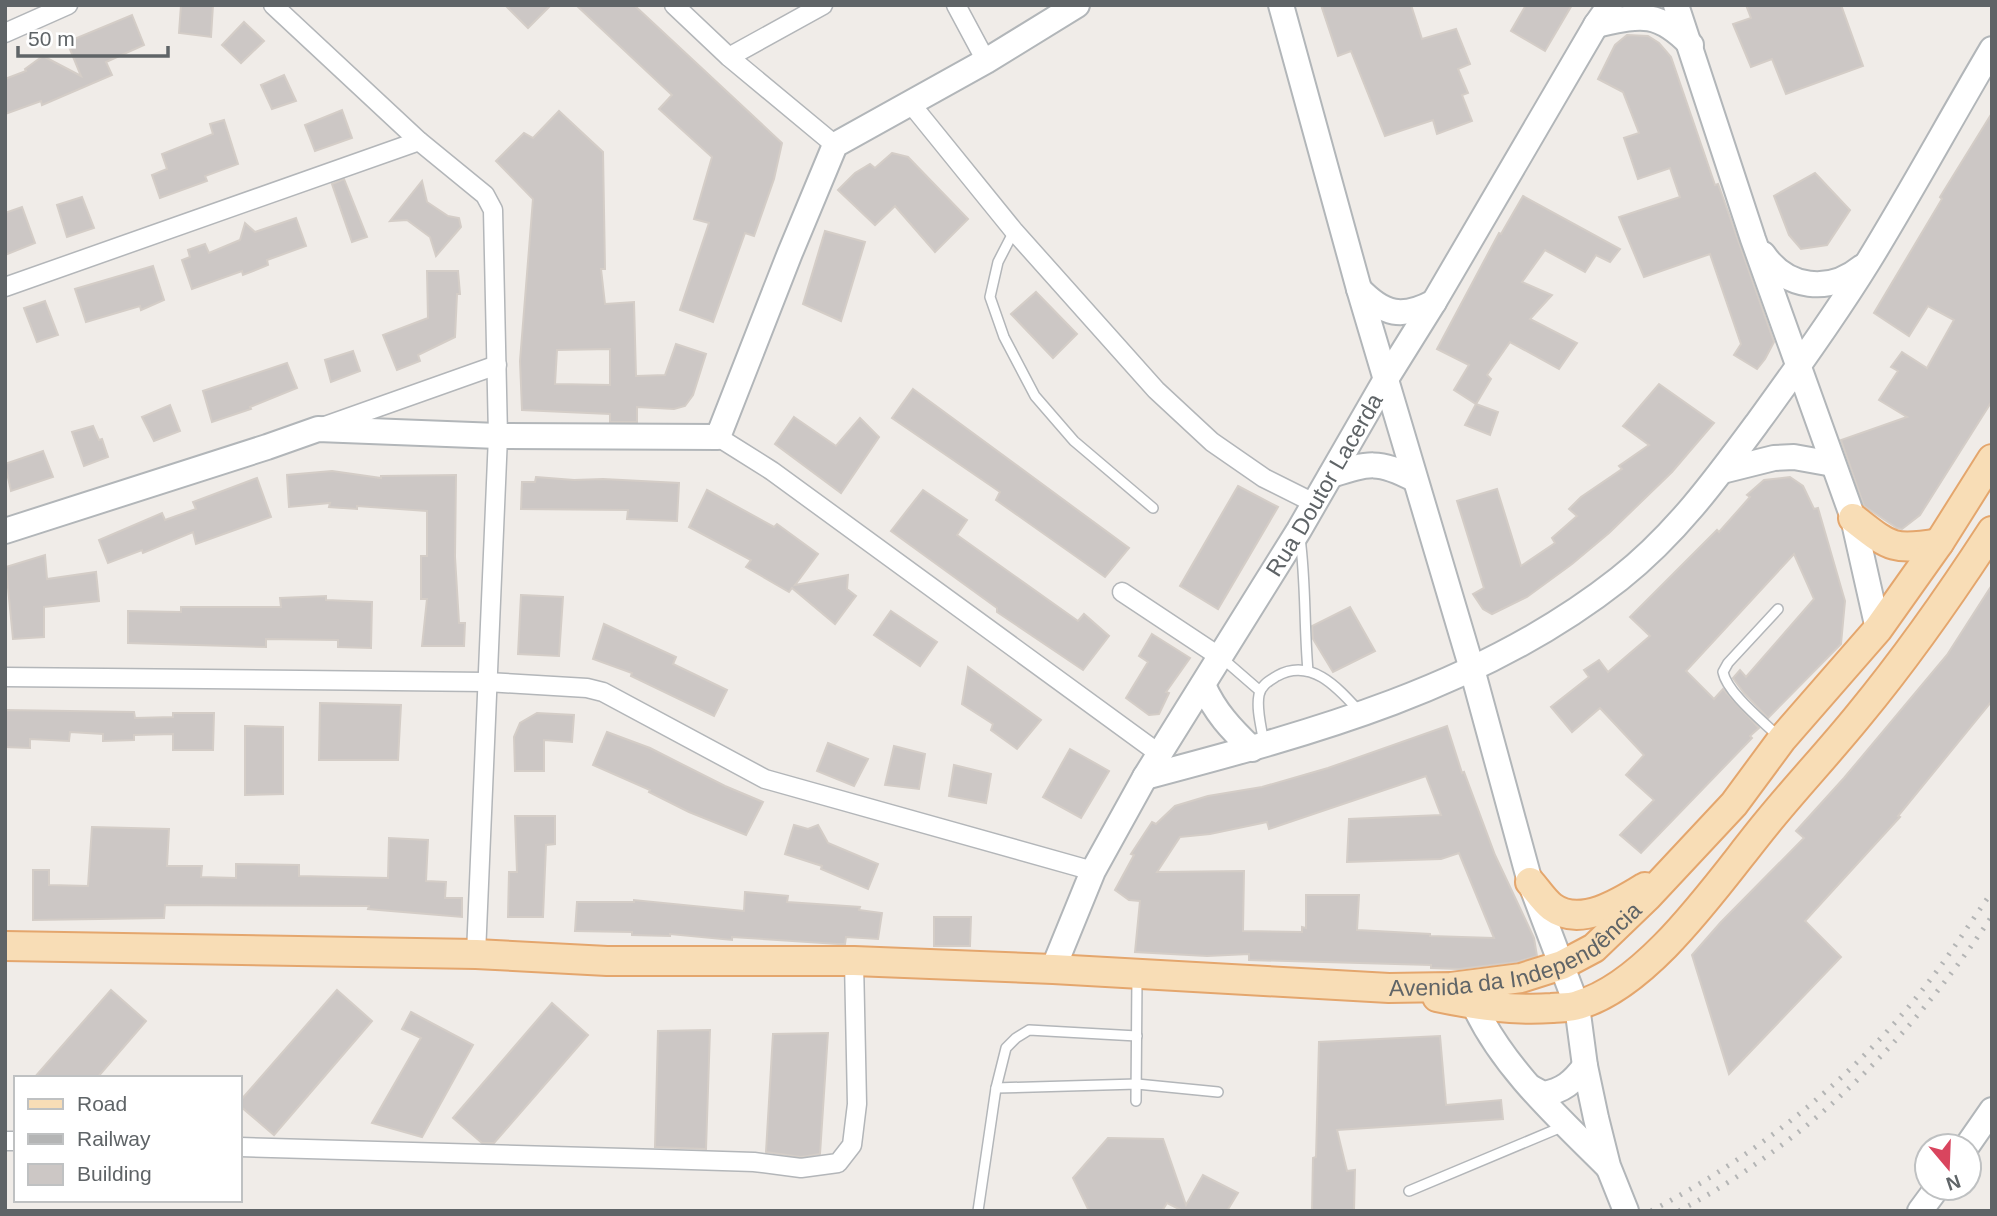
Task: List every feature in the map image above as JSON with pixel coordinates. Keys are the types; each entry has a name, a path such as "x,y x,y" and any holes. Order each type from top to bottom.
{"main road":[{"path":"5,531 318,429 498,436 718,437 835,145 986,61 1077,5"},
{"path":"1281,5 1359,289 1472,670 1530,882 1577,1006 1585,1066 1608,1166 1626,1211"},
{"path":"1676,5 1753,239 1853,518 1878,629"},
{"path":"1603,15 1625,18 1647,16 1674,28 1691,46"},
{"name":"Rua Doutor Lacerda","path":"1053,969 1093,871 1145,778 1299,530 1603,15"},
{"path":"1145,778 1258,747 1400,701 1472,670 1567,616 1619,579 1688,514 1800,365 1868,262 1992,48"},
{"path":"1753,239 1775,270 1791,280 1810,285 1846,278 1868,262"},
{"path":"1359,289 1373,304 1390,311 1416,312 1434,302"},
{"path":"1722,471 1774,458 1794,457 1833,464"},
{"name":"Avenida da Independência","path":"1389,988 1482,984 1521,978 1562,965 1594,948 1619,926 1734,804 1782,739 1878,629 1939,543 1992,459"},
{"path":"1331,475 1372,465 1390,466 1414,479"},
{"path":"1853,518 1885,542 1902,548 1939,543"},
{"name":"Avenida da Independência","path":"1389,988 1474,1005 1521,1010 1577,1006 1624,982 1674,936 1860,715 1914,645 1992,531"},
{"path":"1203,685 1211,705 1224,723 1258,747"},
{"path":"1734,804 1765,825"},
{"path":"1530,882 1553,907 1567,914 1581,914 1602,910 1625,900 1671,870"},
{"path":"5,946 476,954 607,961 854,961 1389,988"},
{"path":"1474,1005 1501,1050 1532,1088 1608,1166"},
{"path":"1532,1088 1543,1094 1564,1088 1585,1066"},
{"path":"1977,1132 1992,1110"}],"street":[{"path":"5,33 68,5"},
{"path":"273,5 419,141 485,195 493,210 498,436 476,954"},
{"path":"674,5 729,57 835,145"},
{"path":"729,57 823,5"},
{"path":"956,5 986,61"},
{"path":"911,104 1014,232 1156,390 1212,442 1264,478 1314,503"},
{"path":"5,287 419,141"},
{"path":"318,429 497,365"},
{"path":"718,437 772,471 1161,755"},
{"path":"1122,592 1220,657"},
{"path":"5,677 487,682 587,688 603,692 765,779 1093,871"},
{"path":"242,1147 741,1162 801,1168 838,1163 852,1145 857,1104 854,961"}],"lane":[{"path":"1014,232 998,261 990,297 1004,337 1035,396 1074,441 1153,508"},
{"path":"1299,530 1305,577 1304,628 1308,671"},
{"path":"1778,609 1728,663 1723,672 1733,691 1782,739"},
{"path":"1220,657 1260,691"},
{"path":"1258,747 1260,691 1266,683 1286,672 1308,671 1320,674 1362,714"},
{"path":"1136,1101 1137,974"},
{"path":"978,1211 996,1088 1006,1048 1029,1030 1137,1036"},
{"path":"996,1088 1137,1084 1218,1092"},
{"path":"1409,1191 1566,1125"}],"building":[{"path":"181,5 213,5 211,37 179,33"},
{"path":"505,5 551,5 528,28"},
{"path":"576,5 634,5 782,143 774,179 754,236 745,233 713,322 680,310 709,223 694,219 712,157 659,109 672,95"},
{"path":"1321,5 1411,5 1422,39 1456,29 1470,64 1458,69 1468,93 1462,95 1472,121 1437,134 1433,120 1385,136 1351,51 1338,56"},
{"path":"1526,5 1572,5 1545,51 1511,31"},
{"path":"1746,5 1841,5 1863,66 1786,94 1772,59 1751,67 1733,24 1751,18"},
{"path":"132,15 144,45 106,62 112,75 42,105 41,101 5,114 5,79 26,71 25,69 43,56 81,76 67,42"},
{"path":"244,22 264,41 241,63 222,45"},
{"path":"1627,35 1648,36 1659,43 1671,57 1715,185 1718,184 1774,342 1757,369 1734,355 1741,344 1710,254 1644,277 1619,217 1680,197 1670,168 1638,179 1624,138 1639,133 1623,92 1598,79 1615,45"},
{"path":"284,75 296,101 272,109 261,85"},
{"path":"342,110 352,138 315,151 305,125"},
{"path":"559,111 603,152 605,269 601,269 605,304 634,302 636,376 665,375 676,344 706,354 693,395 685,406 674,409 637,407 637,422 610,422 610,414 522,410 520,361 533,199 496,161 524,133 533,138","holes":["610,349 610,385 555,384 557,350"]},
{"path":"1992,113 1992,401 1920,515 1902,529 1897,528 1864,506 1841,440 1907,417 1879,400 1898,371 1891,367 1902,352 1927,368 1954,320 1928,306 1909,336 1874,313 1942,199 1940,197"},
{"path":"224,120 238,164 205,176 207,181 160,198 152,175 167,169 162,154 213,134 210,124"},
{"path":"892,153 908,157 968,219 935,252 895,206 875,225 838,190 855,173 870,164 875,168"},
{"path":"1815,173 1850,210 1827,245 1801,249 1789,235 1774,196"},
{"path":"344,179 367,237 352,242 332,184"},
{"path":"422,181 427,202 448,216 459,218 461,227 436,256 430,237 407,220 390,221"},
{"path":"1523,196 1620,249 1610,262 1596,255 1585,272 1545,250 1522,282 1552,295 1530,319 1577,343 1559,369 1510,342 1487,375 1491,379 1476,404 1454,390 1469,365 1437,349 1499,233 1501,234"},
{"path":"82,197 94,228 67,237 57,205"},
{"path":"22,207 35,243 5,255 5,213"},
{"path":"296,218 306,246 267,260 268,265 243,275 242,271 192,289 182,260 190,257 188,250 205,244 209,253 240,240 245,223 255,232"},
{"path":"825,231 865,242 841,321 803,304"},
{"path":"153,266 164,300 141,310 140,306 86,322 75,289"},
{"path":"427,271 458,271 460,294 457,294 455,337 418,355 420,361 397,370 383,335 428,318"},
{"path":"1036,292 1077,334 1053,358 1011,314"},
{"path":"45,301 58,335 37,342 24,308"},
{"path":"353,351 360,371 331,382 325,360"},
{"path":"287,363 297,388 250,407 251,409 212,422 203,391"},
{"path":"1659,384 1714,423 1672,472 1609,533 1572,564 1527,597 1492,614 1483,609 1473,594 1484,588 1457,501 1497,489 1521,566 1555,543 1552,538 1577,516 1569,509 1581,497 1622,469 1619,466 1649,445 1623,426"},
{"path":"913,389 1129,548 1105,577 996,500 1000,492 892,418"},
{"path":"1476,404 1498,412 1490,435 1465,425"},
{"path":"170,405 180,431 154,441 142,417"},
{"path":"794,417 836,446 860,418 879,437 841,493 775,444"},
{"path":"93,426 99,440 102,439 108,457 84,466 72,432"},
{"path":"43,451 53,477 11,491 5,464"},
{"path":"332,471 381,478 456,475 455,557 459,623 465,623 464,646 422,646 427,599 421,599 421,556 427,556 427,511 357,506 357,509 329,507 330,503 289,507 287,475"},
{"path":"536,477 679,483 677,521 627,519 628,510 521,509 522,482 535,482"},
{"path":"1790,477 1803,486 1814,509 1818,508 1845,601 1841,644 1768,718 1733,678 1740,670 1746,677 1814,599 1794,554 1686,671 1714,699 1723,689 1759,728 1641,853 1620,835 1654,800 1626,775 1644,755 1600,708 1572,732 1551,707 1589,677 1584,670 1599,660 1608,672 1650,636 1630,617 1717,530 1719,532 1750,497 1747,495 1764,480"},
{"path":"257,478 271,517 196,544 193,532 143,553 142,550 108,563 99,540 162,513 165,520 196,509 193,502"},
{"path":"1238,486 1278,507 1218,609 1180,586"},
{"path":"707,490 774,527 777,524 818,554 795,585 848,575 847,589 856,596 835,624 792,588 789,592 746,567 751,560 689,527"},
{"path":"923,490 967,520 957,535 1078,621 1084,614 1109,636 1083,670 997,612 997,608 891,531"},
{"path":"45,555 47,579 96,572 99,601 44,607 44,637 13,639 6,567"},
{"path":"1992,585 1992,701 1898,816 1900,817 1805,921 1841,957 1729,1074 1692,955 1804,838 1796,831 1947,655"},
{"path":"521,595 563,597 559,656 518,654"},
{"path":"326,596 326,600 372,602 371,648 338,647 338,640 266,639 266,647 128,643 128,611 181,612 181,607 281,607 280,598"},
{"path":"1350,607 1375,651 1333,672 1313,639 1312,626"},
{"path":"891,611 937,642 920,666 874,635"},
{"path":"604,624 676,657 673,664 727,690 714,716 631,676 632,673 593,659"},
{"path":"1152,634 1190,658 1166,692 1169,693 1159,714 1149,715 1126,698 1148,662 1139,656"},
{"path":"968,667 1041,720 1017,749 991,730 993,724 962,704"},
{"path":"320,703 401,705 398,760 319,760"},
{"path":"5,710 134,712 135,718 173,717 173,713 214,713 213,750 173,750 173,734 134,735 134,740 103,741 103,734 70,732 69,741 30,739 30,748 5,747"},
{"path":"537,713 574,715 572,742 544,740 544,771 515,771 514,737 520,723"},
{"path":"245,726 283,727 283,794 245,795"},
{"path":"1447,726 1462,773 1464,772 1495,855 1534,938 1537,956 1517,962 1459,969 1431,968 1431,965 1249,960 1249,954 1207,956 1135,952 1140,901 1129,900 1115,890 1134,855 1131,854 1152,822 1156,824 1175,806 1208,796 1262,787 1328,768","holes":["1426,776 1441,815 1349,819 1347,862 1441,859 1459,853 1494,938 1357,930 1359,895 1306,895 1306,928 1302,927 1302,932 1243,931 1244,871 1157,872 1180,837 1210,834 1267,822 1269,829"]},
{"path":"607,732 650,748 763,802 746,835 689,812 649,792 650,790 593,765"},
{"path":"828,743 868,759 854,786 817,771"},
{"path":"894,746 925,754 919,789 885,785"},
{"path":"1070,749 1109,771 1081,818 1043,797"},
{"path":"954,765 991,774 986,803 949,796"},
{"path":"515,816 555,816 555,844 546,845 543,917 508,917 509,872 517,872"},
{"path":"794,825 808,829 818,825 828,843 878,864 868,889 821,869 822,866 785,854"},
{"path":"92,827 169,829 167,866 202,866 201,877 236,878 236,864 299,865 299,876 388,878 389,838 428,840 426,881 446,882 445,898 462,898 462,917 368,909 369,906 165,905 164,918 33,920 33,870 49,870 49,885 88,886"},
{"path":"745,892 788,896 787,902 860,907 859,910 882,913 878,939 846,937 845,944 838,944 575,931 577,902 634,900 744,911"},
{"path":"934,917 971,917 970,946 934,946"},
{"path":"111,990 146,1021 99,1076 36,1076"},
{"path":"337,990 372,1021 274,1135 242,1108 242,1099"},
{"path":"552,1003 588,1035 494,1143 482,1143 453,1118"},
{"path":"411,1012 473,1045 422,1137 372,1123 421,1038 402,1029"},
{"path":"710,1030 706,1149 655,1147 658,1031"},
{"path":"828,1033 820,1154 801,1157 766,1152 773,1034"},
{"path":"1440,1036 1446,1105 1501,1100 1503,1119 1337,1130 1347,1171 1355,1170 1354,1211 1312,1211 1319,1042"},
{"path":"1108,1138 1163,1139 1186,1205 1203,1175 1238,1193 1227,1211 1183,1211 1167,1203 1162,1211 1089,1211 1073,1178"}],"railway":[{"path":"1651,1211 1691,1189 1767,1139 1838,1081 1901,1015 1938,969 1992,892"},
{"path":"1679,1211 1772,1152 1854,1083 1927,1004 1992,916"}]}
